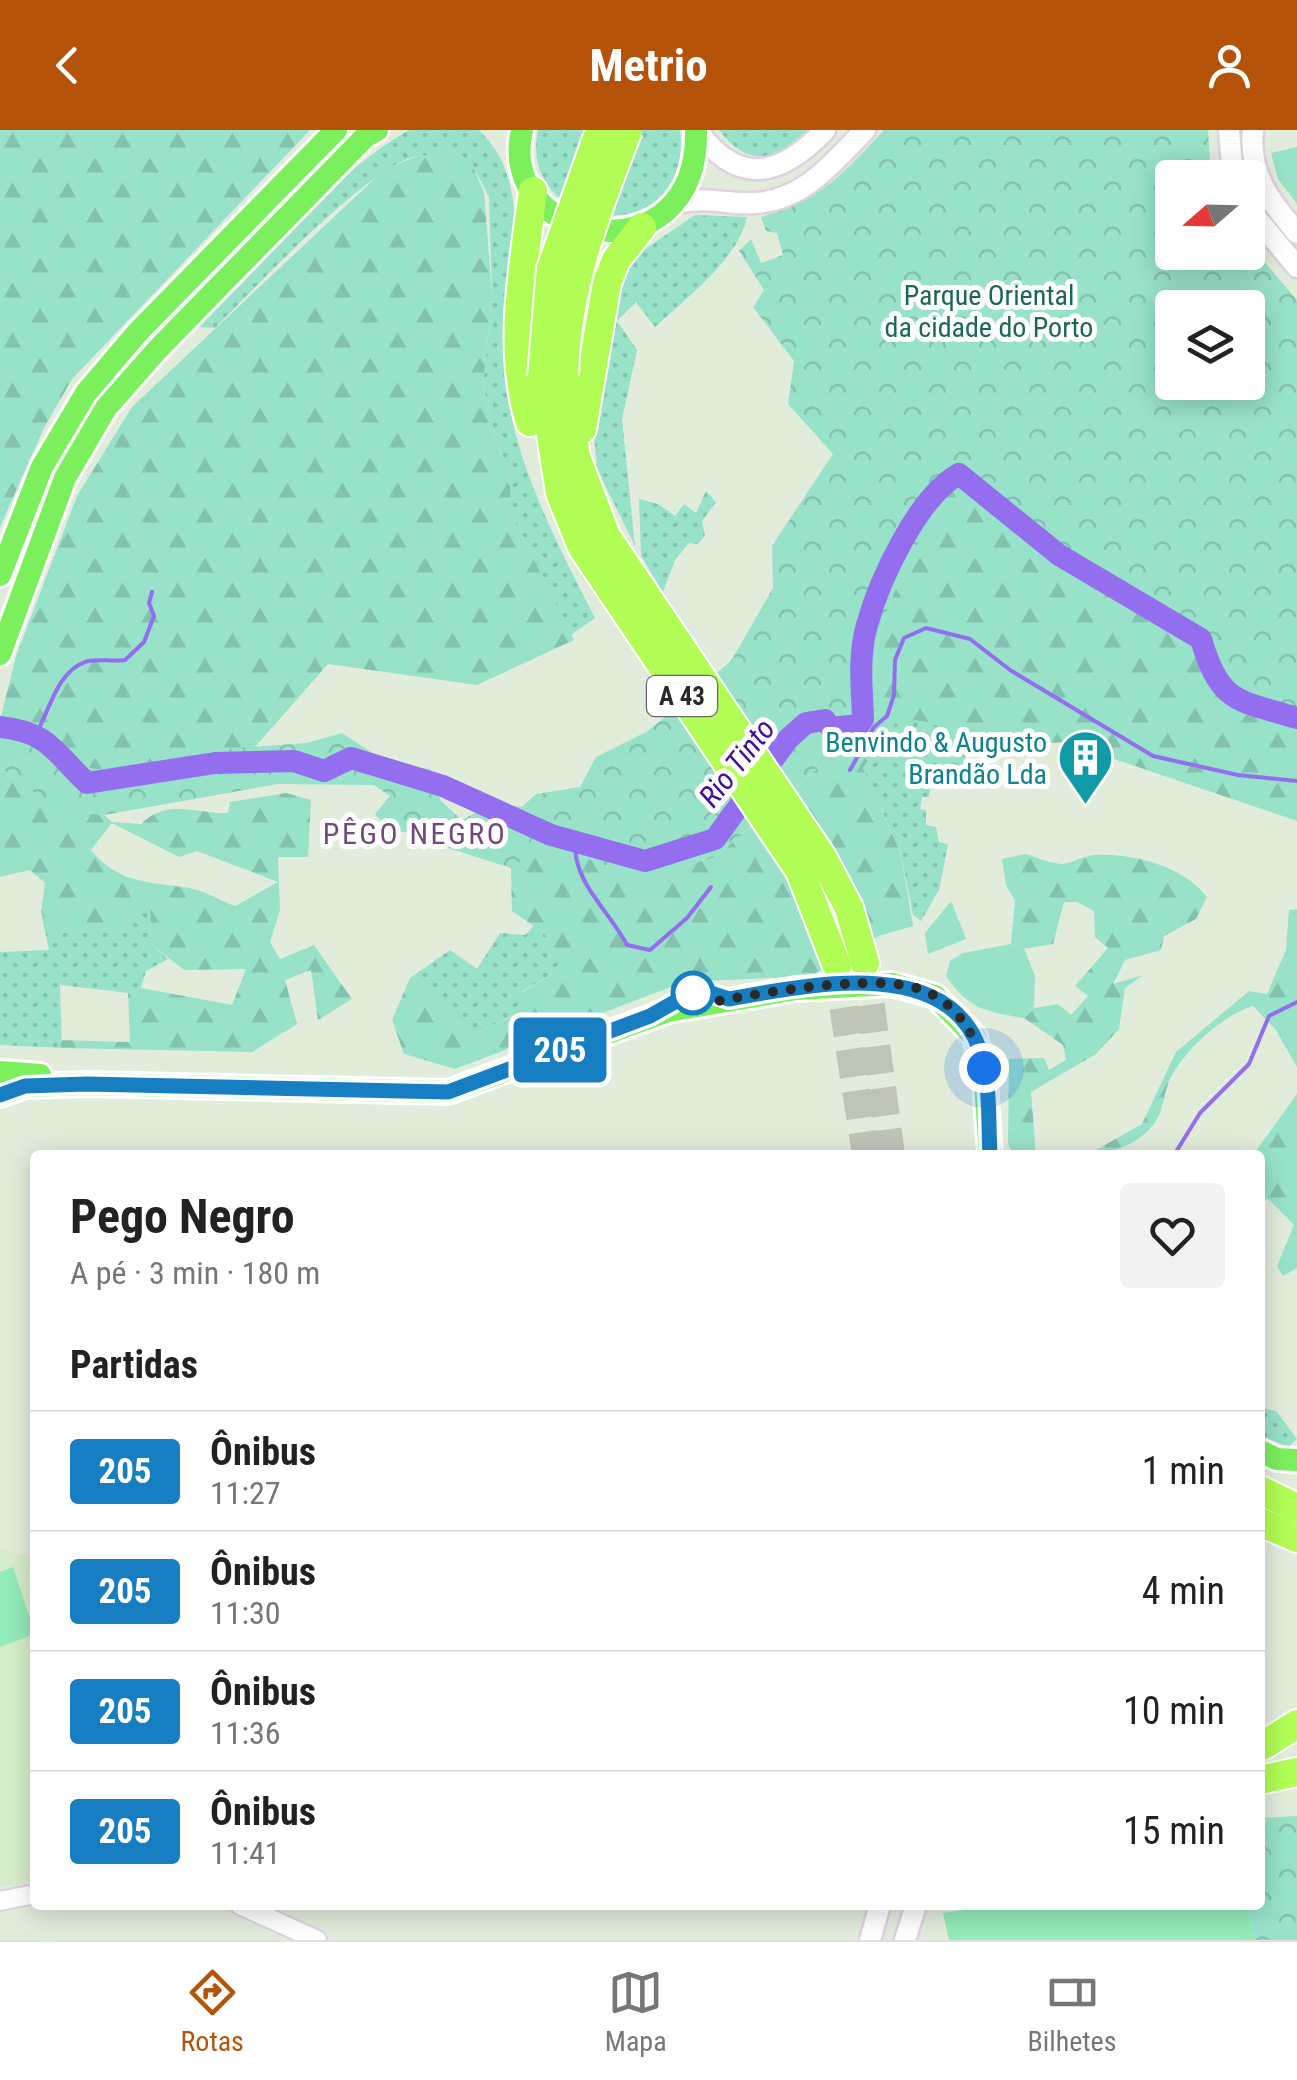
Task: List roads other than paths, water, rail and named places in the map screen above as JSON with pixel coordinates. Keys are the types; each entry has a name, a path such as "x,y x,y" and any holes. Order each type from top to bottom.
{"highway":[{"name":"A 43","path":"600,130 551,269 553,377 574,506 621,561 811,864 849,908 865,963"},
{"name":"A 43","path":"574,506 580,470 553,377 576,272 628,130"},
{"path":"533,191 520,299 519,356 532,430 544,468 574,506"},
{"path":"580,470 583,401 607,283 616,260 642,227"},
{"name":"A 43","path":"811,864 837,966"},
{"path":"1265,1492 1297,1508"},
{"path":"1265,1751 1297,1724"},
{"path":"1265,1779 1297,1772"}],"main road":[{"path":"3,567 42,467 86,394 138,332 336,130"},
{"path":"0,654 65,478 106,408 184,321 365,137 377,130"},
{"path":"505,130 521,154 533,191 551,212 574,226 602,233 642,227 676,203 706,197 755,203 793,194 820,178 865,130"},
{"path":"521,154 522,130"},
{"path":"696,130 728,160 753,169 790,162 825,130"},
{"path":"676,203 690,179 696,130"},
{"path":"1229,130 1232,160"},
{"path":"1253,130 1252,154 1262,189 1297,233"},
{"path":"1265,228 1297,267"},
{"path":"0,1088 87,1084 448,1092 668,1011 796,989 892,984 936,996 975,1037 984,1068 990,1150"},
{"path":"0,1072 60,1076 87,1084"},
{"path":"1265,1453 1277,1459 1297,1460"},
{"path":"1265,1752 1297,1734"},
{"path":"1265,1755 1297,1759"},
{"path":"870,1940 879,1910"},
{"path":"905,1940 914,1910"}],"street":[{"path":"0,1902 30,1895"},
{"path":"251,1910 317,1940"}],"waterway":[{"name":"Rio Tinto","path":"0,727 40,739 87,783 215,763 294,761 324,771 351,758 443,786 551,835 645,861 715,839 788,739 806,723 825,720 831,728 859,725 863,719 862,648 881,586 915,520 944,485 959,474 1059,555 1201,639 1216,677 1234,696 1297,718"},
{"path":"36,734 60,683 75,667 89,661 125,660 144,642 154,616 149,603 152,592"},
{"path":"850,770 874,727 887,716 894,695 895,660 904,638 926,628 970,639 1010,670 1153,756 1238,775 1297,781"},
{"path":"575,842 586,883 627,945 650,950 687,918 711,887"},
{"path":"1177,1150 1200,1113 1249,1064 1269,1016 1297,1002"}],"tunnel":[{"path":"865,963 890,1150"},
{"path":"837,966 865,1150"}],"place":[{"name":"Benvindo & Augusto Brandão Lda","path":"1086,807"}],"district":[{"name":"PÊGO NEGRO","path":"415,834"}],"park label":[{"name":"Parque Oriental da cidade do Porto","path":"989,311"}]}
